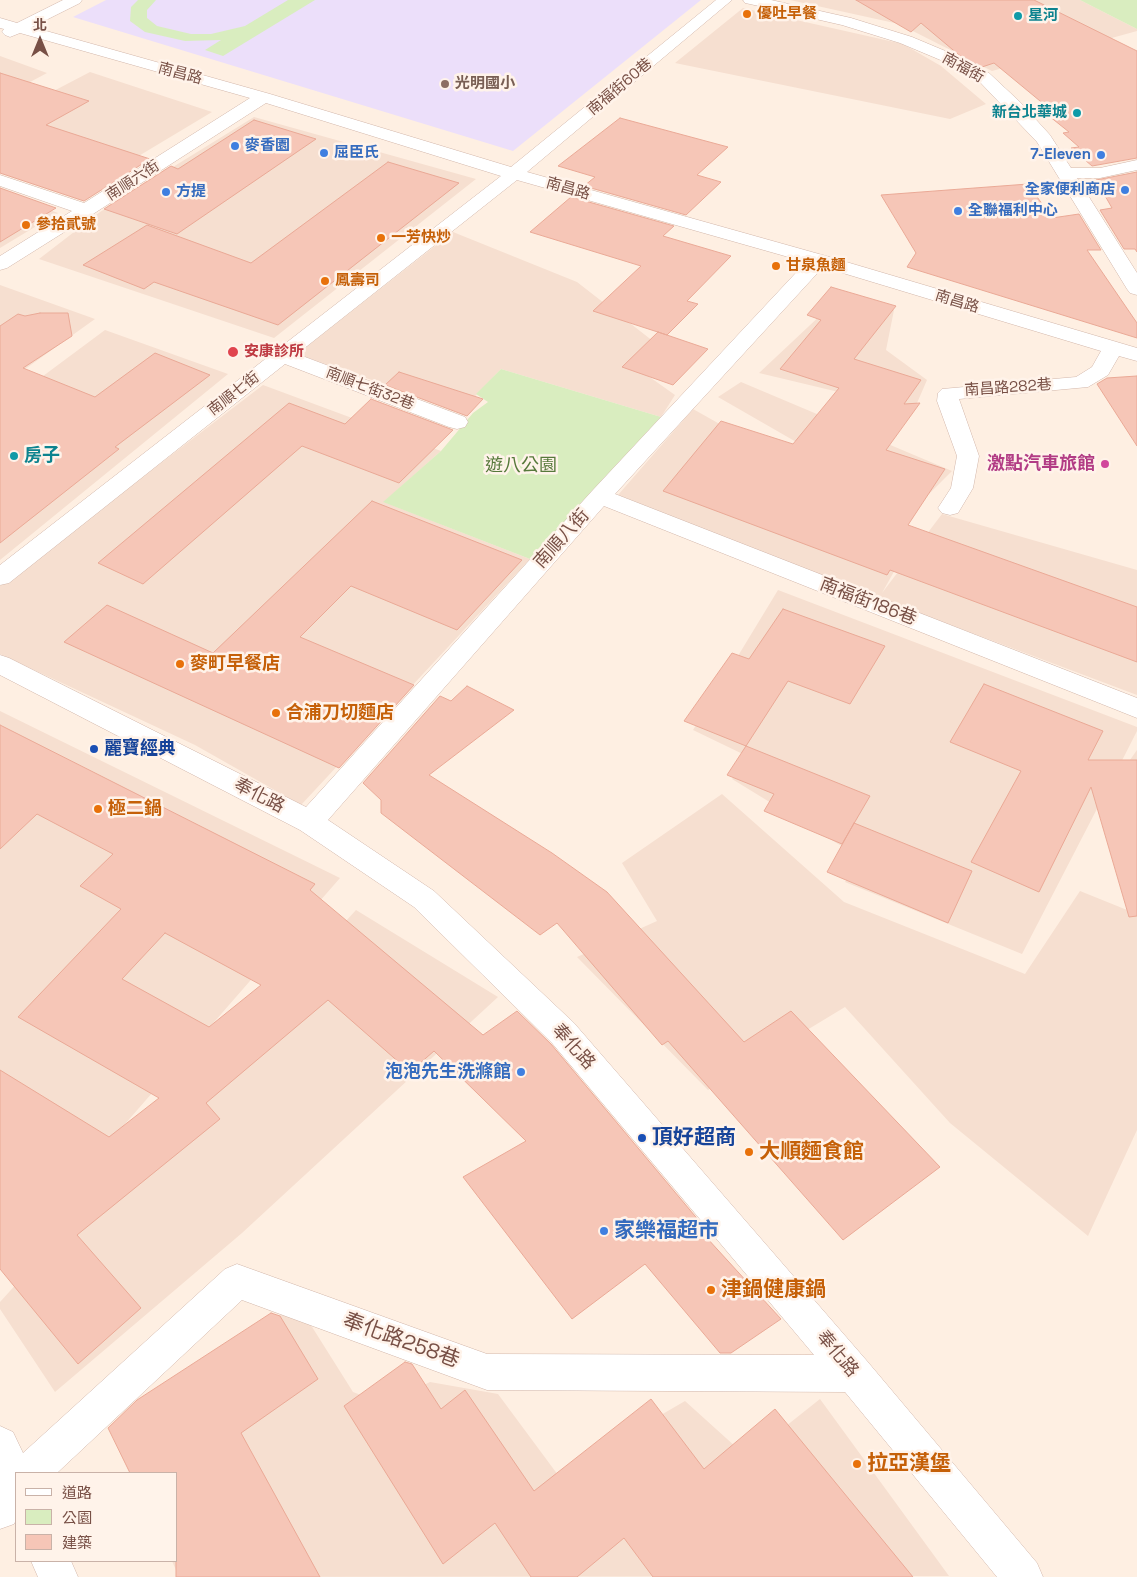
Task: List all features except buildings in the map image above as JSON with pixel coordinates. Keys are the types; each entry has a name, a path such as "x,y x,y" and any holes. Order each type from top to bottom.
{"street":[{"path":"0,38 75,0"},
{"name":"南福街60巷","path":"514,174 725,0"},
{"name":"南福街","path":"750,0 846,21 906,40 956,61 983,76 1044,139 1137,289"},
{"name":"南昌路","path":"0,24 264,97 514,174 819,260 1137,355"},
{"name":"南順六街","path":"0,264 264,97"},
{"path":"1064,173 1100,173 1137,165"},
{"name":"南順七街","path":"0,577 514,174"},
{"path":"0,180 87,210"},
{"name":"南順八街","path":"310,822 600,496 819,260"},
{"name":"南昌路282巷","path":"950,508 962,488 968,456 948,402 949,392 1081,383 1101,371 1112,349"},
{"name":"南順七街32巷","path":"282,356 457,422"},
{"name":"南福街186巷","path":"600,496 1137,708"},
{"name":"奉化路","path":"0,664 310,822 424,899 562,1033 854,1374 1023,1577"},
{"name":"奉化路258巷","path":"30,1472 237,1281 487,1372 854,1374"},
{"path":"0,1445 15,1480"},
{"path":"0,1510 15,1488"},
{"path":"51,1562 58,1577"}],"shaded area":[{"name":"光明國小","path":"106,0 701,0 513,151 73,17"},
{"path":"790,0 1080,0 1137,29 1137,31 992,71 899,24"},
{"path":"743,8 903,44 941,66 986,104 950,119 675,63"},
{"path":"0,56 47,73 0,98"},
{"path":"90,72 212,112 82,190 0,119"},
{"path":"254,117 476,179 274,338 39,259 100,212"},
{"path":"0,192 58,213 0,248"},
{"path":"453,232 577,282 667,352 644,373 675,395 661,417 501,369 461,411 297,354"},
{"path":"0,285 95,319 0,387"},
{"path":"841,296 894,310 886,350 927,380 914,410 759,373"},
{"path":"105,330 228,374 0,560 0,408"},
{"path":"741,382 952,471 909,514 805,447 718,397"},
{"path":"263,385 441,451 384,502 530,559 301,805 195,745 0,654 0,586"},
{"path":"693,409 915,534 882,593 942,514 1137,570 1137,695 879,598 618,495"},
{"path":"778,590 1137,727 1137,731 1103,798 1137,750 1137,889 1100,803 1022,954 845,882 861,858 732,779 751,758 693,730"},
{"path":"0,711 340,878 0,1267"},
{"path":"722,794 844,902 1025,974 1080,891 1137,914 1137,1130 1088,1236 950,1123 845,1007 708,1090 577,957 657,921 622,863"},
{"path":"356,910 498,997 242,1233 55,1392 0,1309 0,1302"},
{"path":"297,1303 353,1392 385,1404 430,1382 498,1394 558,1475 685,1401 747,1457 820,1399 949,1576 179,1577 172,1562 178,1562 178,1472 134,1472 115,1431"}],"green space":[{"path":"138,0 156,0 147,10 147,18 157,26 191,34 211,34 245,26 288,0 315,0 223,56 205,50 221,40 185,41 145,32 130,21 131,7"},
{"path":"1080,0 1137,0 1137,29"},
{"name":"遊八公園","path":"501,369 661,417 530,559 383,502 441,451 473,413 488,402 476,394"}],"place":[{"name":"優吐早餐","path":"747,14"},
{"name":"星河","path":"1018,16"},
{"name":"光明國小","path":"445,84"},
{"name":"新台北華城","path":"1077,113"},
{"name":"麥香園","path":"235,146"},
{"name":"屈臣氏","path":"324,153"},
{"name":"7-Eleven","path":"1101,155"},
{"name":"全家便利商店","path":"1125,190"},
{"name":"方提","path":"166,192"},
{"name":"全聯福利中心","path":"958,211"},
{"name":"參拾貳號","path":"26,225"},
{"name":"一芳快炒","path":"381,238"},
{"name":"甘泉魚麵","path":"776,266"},
{"name":"鳳壽司","path":"325,281"},
{"name":"安康診所","path":"233,352"},
{"name":"房子","path":"14,456"},
{"name":"激點汽車旅館","path":"1105,464"},
{"name":"麥町早餐店","path":"180,664"},
{"name":"合浦刀切麵店","path":"276,713"},
{"name":"麗寶經典","path":"94,749"},
{"name":"極二鍋","path":"98,809"},
{"name":"泡泡先生洗滌館","path":"521,1072"},
{"name":"頂好超商","path":"642,1138"},
{"name":"大順麵食館","path":"749,1152"},
{"name":"家樂福超市","path":"604,1231"},
{"name":"津鍋健康鍋","path":"711,1290"},
{"name":"拉亞漢堡","path":"857,1464"}]}
